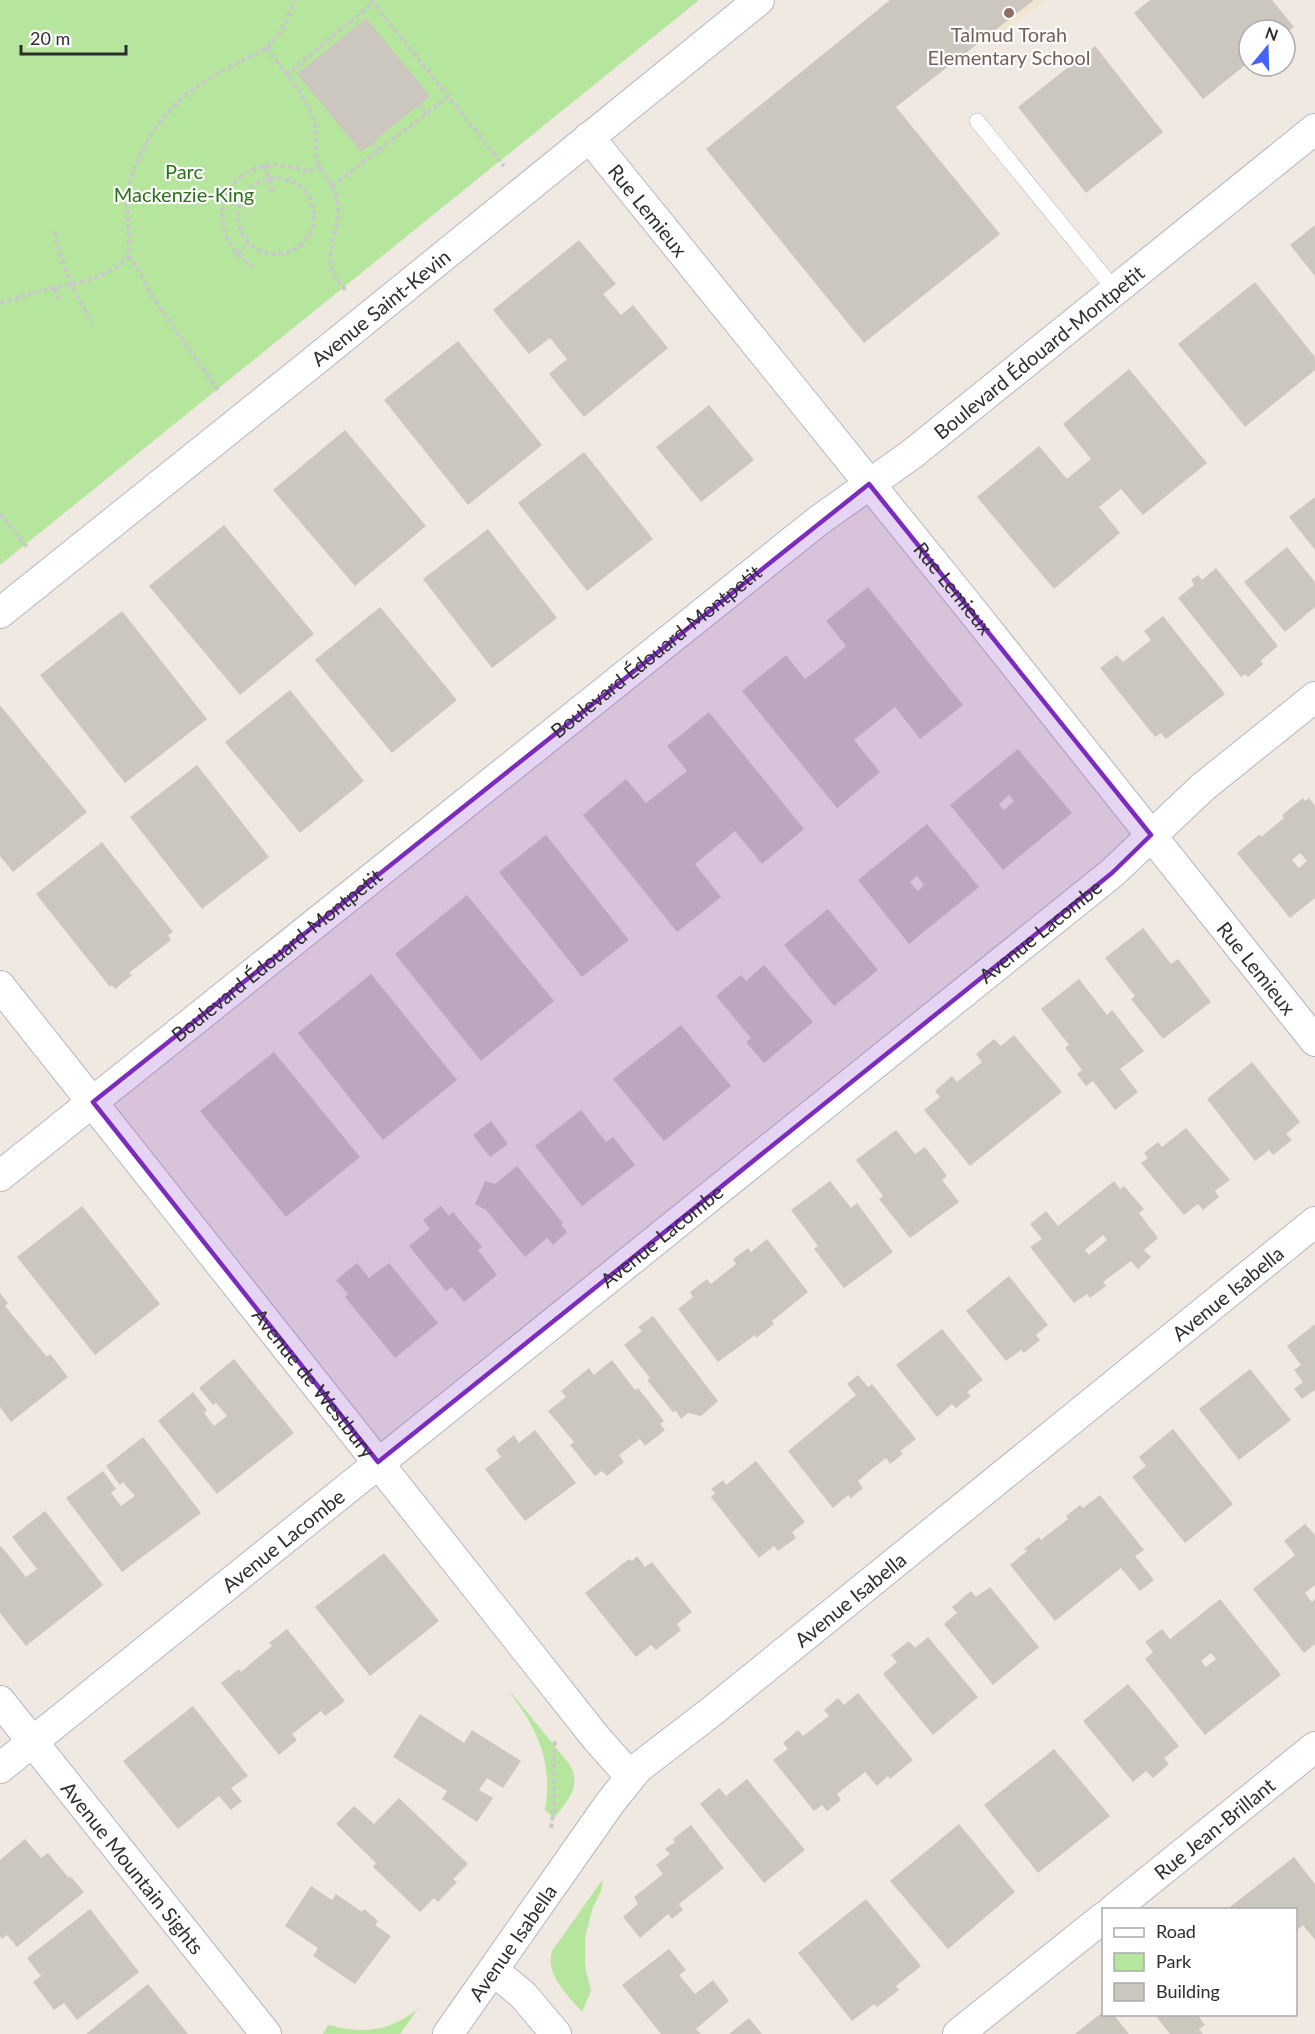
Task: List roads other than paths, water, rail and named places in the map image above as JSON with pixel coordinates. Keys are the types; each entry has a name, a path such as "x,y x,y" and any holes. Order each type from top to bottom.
{"street":[{"name":"Avenue Saint-Kevin","path":"0,613 759,0"},
{"name":"Boulevard Édouard-Montpetit","path":"0,1176 818,521 912,454 1315,129"},
{"name":"Rue Lemieux","path":"589,138 1152,835 1315,1041"},
{"name":"Avenue Lacombe","path":"0,1768 1112,873 1203,787 1315,697"},
{"name":"Avenue de Westbury","path":"0,986 597,1739 630,1776"},
{"name":"Avenue Isabella","path":"448,2034 630,1776 1315,1222"},
{"name":"Avenue Mountain Sights","path":"0,1701 266,2034"},
{"name":"Rue Jean-Brillant","path":"1115,1908 1315,1747"},
{"path":"958,2034 1102,1919"},
{"path":"493,1970 523,1995 556,2034"}],"lane":[{"path":"977,121 1115,290"}],"place":[{"name":"Talmud Torah Elementary School","path":"1009,13"}],"park label":[{"name":"Parc Mackenzie-King","path":"184,182"}]}
